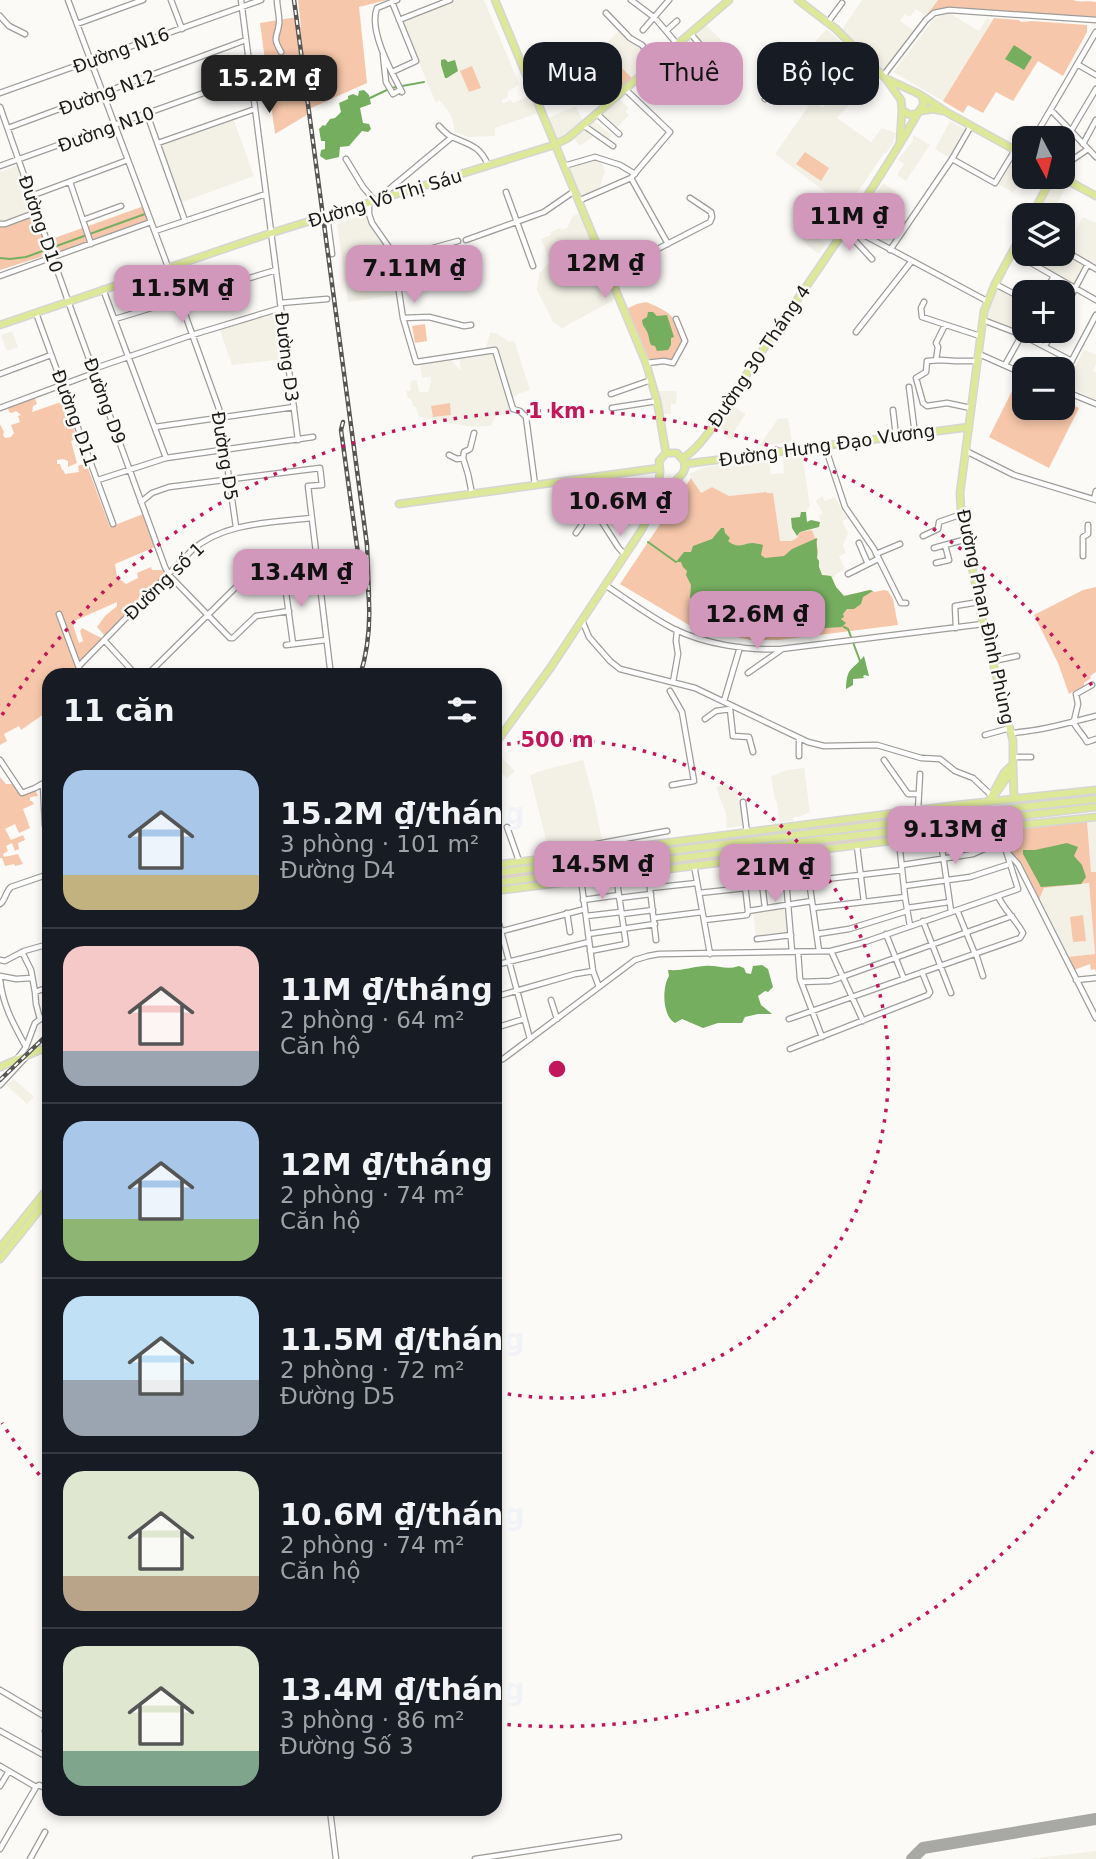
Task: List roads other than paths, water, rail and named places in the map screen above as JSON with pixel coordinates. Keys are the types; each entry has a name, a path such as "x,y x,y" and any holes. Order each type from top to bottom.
{"main road":[{"path":"495,0 646,363 657,401 666,453"},
{"name":"Đường Võ Thị Sáu","path":"679,42 729,0"},
{"path":"803,2 828,22 884,77 901,100 900,145"},
{"path":"884,77 919,94 948,113"},
{"name":"Đường Võ Thị Sáu","path":"622,90 636,78"},
{"path":"901,100 905,94 912,92"},
{"path":"920,112 924,104 922,97"},
{"name":"Đường Võ Thị Sáu","path":"0,325 271,233 554,145 568,138 606,105"},
{"path":"902,110 910,115 933,109 948,113 1012,148"},
{"name":"Đường 30 Tháng 4","path":"684,461 705,437 920,112"},
{"path":"1075,185 1096,196"},
{"name":"Đường Phan Đình Phùng","path":"1011,252 987,301 960,493 983,624 1011,730 1014,799"},
{"name":"Đường Hưng Đạo Vương","path":"684,461 969,427"},
{"path":"502,735 625,555 656,502 684,471 684,461 677,453 666,453 659,461 656,502"},
{"path":"659,470 667,478 678,477"},
{"path":"399,504 659,470"},
{"path":"990,798 994,797 1001,786 1013,760"},
{"path":"502,864 918,810 990,798 1014,799 1096,790"},
{"path":"1030,797 1033,824"},
{"path":"990,798 992,828"},
{"path":"502,890 804,838 1031,810 1096,799"},
{"path":"1031,810 1096,807"},
{"path":"502,882 580,875 616,875 1096,817"},
{"path":"802,825 805,852"},
{"path":"502,871 576,855 804,838"},
{"path":"576,855 580,875"},
{"path":"0,1066 17,1059 28,1050 42,1047"},
{"path":"0,1248 42,1196"},
{"path":"0,1259 42,1207"}],"street":[{"name":"Đường D5","path":"68,0 155,231 221,417 236,527"},
{"path":"77,24 143,0"},
{"path":"170,0 182,29"},
{"name":"Đường D3","path":"241,0 298,439"},
{"name":"Đường N16","path":"0,93 261,0"},
{"path":"277,0 279,25 275,36 281,52"},
{"path":"399,20 450,0"},
{"path":"631,0 655,18 675,42"},
{"path":"643,30 669,0"},
{"path":"381,47 392,72 396,81 401,91 393,94 386,82 375,10 394,1 416,61 392,72"},
{"path":"828,22 842,4"},
{"path":"884,77 930,15 937,12 961,10 1096,20"},
{"path":"606,13 637,42"},
{"path":"0,16 9,26 25,34"},
{"path":"666,31 677,21"},
{"path":"1041,126 1096,32"},
{"path":"690,33 698,42"},
{"name":"Đường N12","path":"8,128 246,40"},
{"path":"1077,64 1096,75"},
{"name":"Đường N10","path":"0,166 251,76"},
{"path":"1074,126 1096,89"},
{"path":"578,201 634,176 670,132 622,90"},
{"name":"Đường D10","path":"0,107 68,301"},
{"path":"158,143 255,109"},
{"path":"1051,110 1066,126"},
{"path":"597,113 619,134"},
{"path":"147,114 185,221"},
{"path":"1083,144 1096,120"},
{"path":"583,125 613,146"},
{"path":"439,126 452,138 464,141 480,151 489,166"},
{"path":"890,250 952,159 971,126"},
{"path":"1075,135 1096,158"},
{"path":"372,202 452,138"},
{"path":"1075,158 1088,149"},
{"path":"952,159 995,183 1012,156"},
{"path":"563,167 595,157 620,166 634,176 668,244"},
{"path":"346,159 372,202 372,223 393,253 403,318 416,362 495,350 513,410 526,416 536,485"},
{"path":"32,196 128,160"},
{"path":"70,182 89,238"},
{"path":"466,240 544,212 573,191"},
{"path":"506,192 533,266"},
{"path":"155,231 266,194"},
{"path":"609,274 710,222 713,215 709,210 690,198"},
{"path":"818,205 830,222 987,301"},
{"path":"82,220 121,206"},
{"path":"0,224 37,212"},
{"path":"327,216 332,254"},
{"path":"0,276 89,238 151,222"},
{"path":"844,229 872,259"},
{"path":"365,256 425,250 458,242"},
{"path":"425,250 433,280 466,278 469,281"},
{"path":"1011,252 1061,280"},
{"path":"1075,257 1096,269"},
{"path":"856,332 911,262"},
{"path":"1088,264 1075,288 1096,300"},
{"path":"115,319 276,270"},
{"path":"1052,280 1054,276"},
{"path":"995,284 1012,293"},
{"path":"103,289 166,458"},
{"path":"0,408 128,356 281,306 327,299"},
{"name":"Đường D9","path":"68,301 169,575"},
{"path":"924,302 921,316 981,336"},
{"name":"Đường D11","path":"36,313 113,524"},
{"path":"403,318 429,317 464,326 471,325"},
{"path":"646,363 664,360 673,363 677,358 685,341 676,319"},
{"path":"1074,357 1095,319"},
{"path":"983,320 1012,329"},
{"path":"936,360 936,343 945,325"},
{"path":"1005,365 1017,343"},
{"path":"1040,343 1065,357"},
{"path":"0,374 51,355"},
{"path":"971,408 947,403 926,406 923,403 916,378 927,371 927,362 979,357 1012,368"},
{"path":"611,394 651,380"},
{"path":"909,387 915,434"},
{"path":"1075,395 1096,404"},
{"path":"612,408 657,401"},
{"path":"155,427 293,407"},
{"path":"893,410 897,436"},
{"path":"472,494 463,453 470,450 474,432"},
{"path":"97,480 166,458 313,438"},
{"path":"825,446 845,507 877,556 901,603 906,603"},
{"path":"965,451 1014,475 1095,500 1096,491"},
{"path":"449,455 457,459 463,458"},
{"path":"141,502 152,493 169,487 320,468 322,485 308,486 330,668"},
{"path":"576,533 584,515 594,502 588,478"},
{"path":"923,536 938,529 939,522 962,514"},
{"name":"Đường số 1","path":"79,666 192,550 205,540 236,527 311,518"},
{"path":"602,522 625,555"},
{"path":"1083,556 1083,535 1088,534 1088,525"},
{"path":"934,548 967,539"},
{"path":"859,543 868,564"},
{"path":"848,574 900,544"},
{"path":"936,563 949,559 945,545"},
{"path":"154,668 239,586 318,573"},
{"path":"169,575 230,638 256,616 289,611"},
{"path":"284,578 293,644"},
{"path":"605,585 653,618 677,630 697,638 756,650 983,624"},
{"path":"956,628 955,607 979,602"},
{"path":"59,614 79,666"},
{"path":"581,620 589,637 616,667 634,674 695,688 799,739 824,746 877,745 921,758 940,760 955,771 973,778 990,798"},
{"path":"673,682 678,654 677,630"},
{"path":"104,640 130,668"},
{"path":"286,645 326,640"},
{"path":"724,701 740,647"},
{"path":"748,673 781,649"},
{"path":"993,661 1017,656"},
{"path":"1092,685 1076,694 1078,704 1074,721 1087,742 1096,740"},
{"path":"670,691 682,712 694,781 672,785"},
{"path":"705,719 716,710 731,707"},
{"path":"731,707 733,736 749,737 753,752"},
{"path":"985,735 1011,730 1047,729 1096,716"},
{"path":"799,739 799,756"},
{"path":"1013,760 1031,757"},
{"path":"0,760 21,792 42,784"},
{"path":"884,760 908,794 918,794"},
{"path":"918,810 920,774"},
{"path":"743,802 747,832"},
{"path":"507,827 519,862"},
{"path":"992,828 1006,851 1018,864 1096,1018"},
{"path":"576,855 667,831"},
{"path":"940,835 949,902 976,954 984,976"},
{"path":"899,841 910,926"},
{"path":"809,881 860,875 973,854 1000,842"},
{"path":"857,846 864,902"},
{"path":"502,1059 642,957 655,954 831,951 1018,889 1006,851"},
{"path":"805,852 819,951"},
{"path":"783,855 791,935 801,982 822,1037"},
{"path":"759,858 765,908"},
{"path":"704,920 747,915 742,860"},
{"path":"904,886 970,877 1010,864"},
{"path":"694,865 710,954"},
{"path":"648,871 656,940"},
{"path":"580,875 593,971 599,987"},
{"path":"590,951 625,946 616,875"},
{"path":"0,904 11,887 42,876"},
{"path":"583,900 697,883"},
{"path":"699,893 746,888"},
{"path":"789,1019 1022,936 1023,933 1013,915 998,896"},
{"path":"813,908 905,897"},
{"path":"748,911 812,901"},
{"path":"817,934 849,929 907,909 949,902"},
{"path":"502,931 584,909"},
{"path":"586,916 653,910"},
{"path":"588,933 702,912"},
{"path":"567,913 570,933"},
{"path":"801,982 830,981 844,977 1013,915"},
{"path":"923,921 951,993"},
{"path":"886,934 904,979"},
{"path":"757,939 791,935"},
{"path":"502,963 589,942"},
{"path":"502,943 530,1039"},
{"path":"0,960 5,961 42,946"},
{"path":"831,951 863,1021"},
{"path":"0,1085 28,1050 34,1026 40,1019 30,965 22,952"},
{"path":"502,995 593,971"},
{"path":"790,1049 928,995 929,990 922,972"},
{"path":"28,1050 6,1007 0,991 0,978 32,978"},
{"path":"1076,980 1096,978"},
{"path":"35,992 42,990"},
{"path":"551,1000 556,1019"},
{"path":"1087,1002 1096,1005"},
{"path":"0,1011 6,1007"},
{"path":"502,1026 524,1019"},
{"path":"0,1690 42,1717"},
{"path":"0,1731 42,1754"},
{"path":"0,1766 36,1787 42,1786"},
{"path":"0,1786 9,1771"},
{"path":"0,1849 36,1787"},
{"path":"331,1816 337,1859"},
{"path":"30,1859 46,1832"},
{"path":"475,1859 619,1837"}],"waterway":[{"path":"370,98 391,88 424,82"},
{"path":"0,258 26,257 145,214"},
{"path":"648,542 676,562"},
{"path":"844,627 848,629 860,661"}],"railway":[{"path":"294,0 367,545 369,597"},
{"path":"343,422 341,430 360,568"},
{"path":"362,668 368,632 368,588"},
{"path":"0,1080 42,1040"}]}
